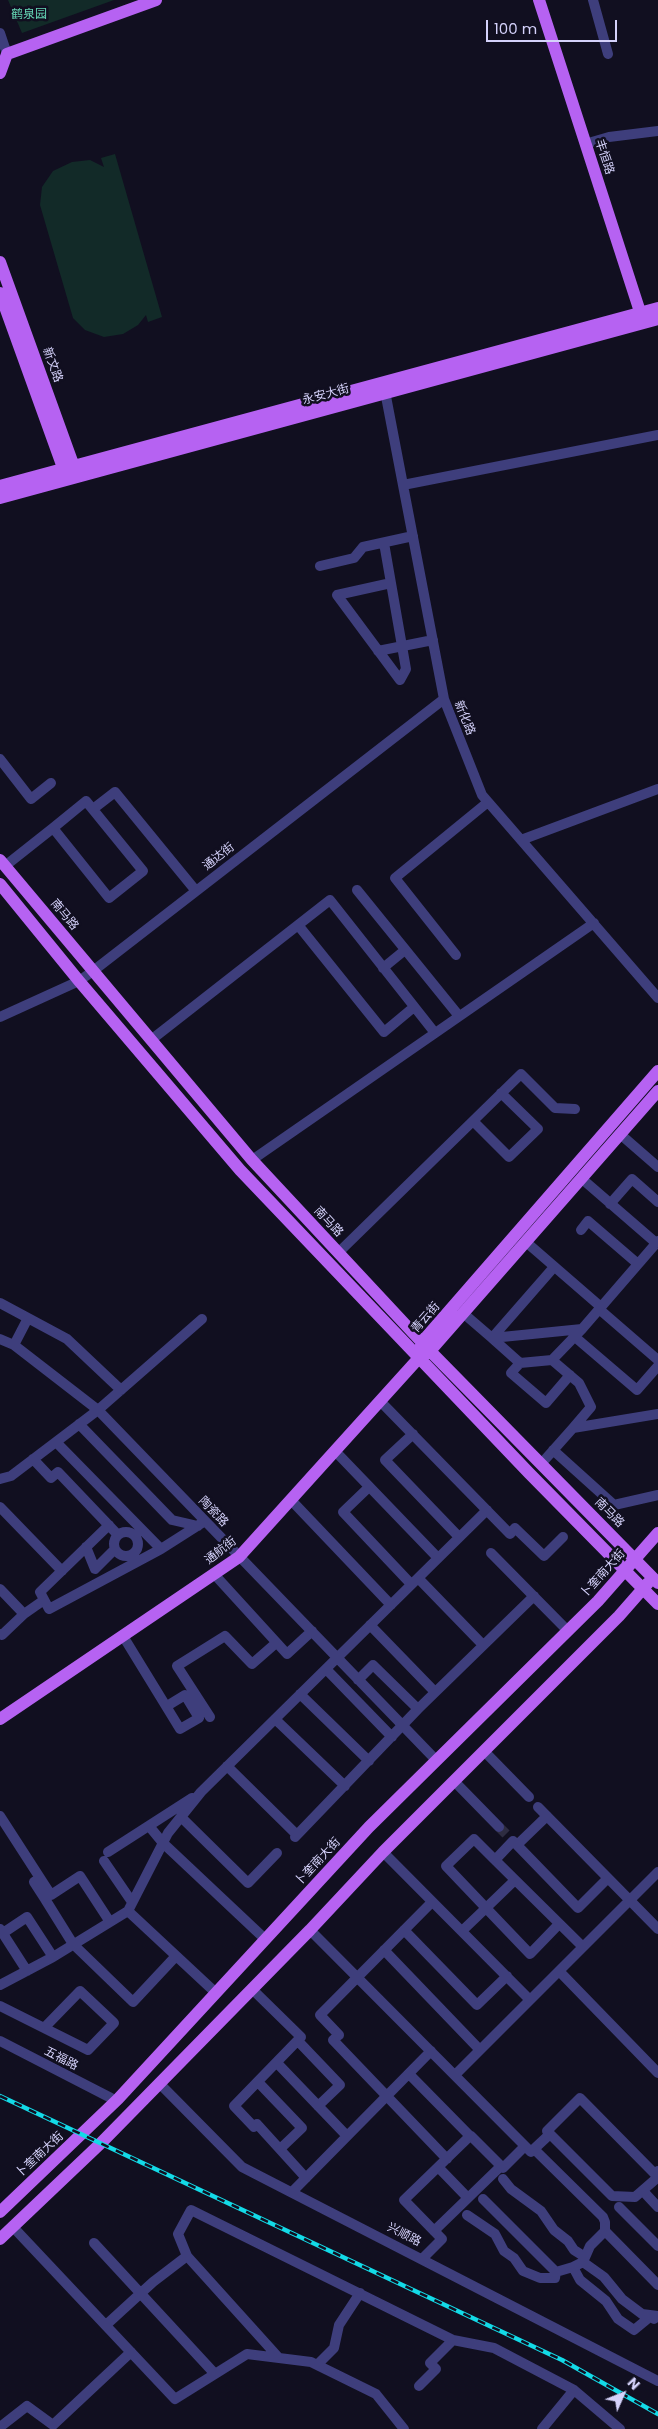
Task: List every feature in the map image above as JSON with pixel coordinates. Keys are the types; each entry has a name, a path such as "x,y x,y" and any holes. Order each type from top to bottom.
{"main road":[{"path":"0,73 7,54 156,0"},
{"name":"丰恒路","path":"539,0 642,318"},
{"name":"新文路","path":"0,262 71,473"},
{"name":"新文路","path":"0,293 71,473"},
{"name":"永安大街","path":"0,498 71,473 642,318 658,308"},
{"name":"永安大街","path":"642,318 658,319"},
{"name":"永安大街","path":"0,486 71,473"},
{"name":"南马路","path":"3,863 252,1160 426,1347 540,1464 656,1578"},
{"path":"0,884 79,981 240,1170 418,1359 658,1604"},
{"name":"青云街","path":"418,1359 426,1347 658,1071"},
{"name":"青云街","path":"426,1347 463,1313 658,1091"},
{"name":"通航街","path":"0,1719 239,1557 418,1359"},
{"name":"卜奎南大街","path":"0,2212 118,2099 369,1826 568,1631 658,1533"},
{"path":"0,2239 159,2083 310,1930 383,1852 656,1578"}],"street":[{"path":"593,0 608,54"},
{"path":"0,33 7,54"},
{"path":"585,144 609,137 658,131"},
{"name":"新化路","path":"385,388 444,699 482,795 658,998"},
{"path":"404,485 658,435"},
{"path":"320,566 354,558 363,548 413,536"},
{"path":"384,543 391,583 406,669 400,680 337,596 391,583"},
{"path":"378,651 432,640"},
{"name":"通达街","path":"0,1018 79,981 93,971 444,699"},
{"path":"0,759 31,799 51,783"},
{"path":"521,840 658,789"},
{"path":"93,809 115,792 196,891"},
{"path":"3,863 53,828 86,801 143,871 110,898 53,828"},
{"path":"456,955 395,878 488,802"},
{"path":"357,890 459,1016"},
{"path":"151,1040 330,900 435,1033"},
{"path":"252,1160 594,923"},
{"path":"298,925 384,1032 414,1007"},
{"path":"383,968 405,950"},
{"path":"338,1253 520,1074 555,1108 575,1109"},
{"path":"473,1121 510,1157 538,1129 501,1093"},
{"path":"620,1134 658,1167"},
{"path":"570,1376 546,1403 511,1373 520,1363 552,1360 656,1245 581,1178"},
{"path":"610,1204 632,1179 658,1202"},
{"path":"581,1230 588,1221 638,1264"},
{"path":"526,1242 658,1360"},
{"path":"492,1338 554,1266"},
{"path":"0,1303 67,1339 121,1390"},
{"path":"463,1313 520,1363"},
{"path":"14,1345 28,1318"},
{"path":"0,1479 11,1476 98,1410 202,1320"},
{"path":"492,1338 578,1333 637,1390 656,1371"},
{"name":"陶瓷路","path":"0,1339 14,1345 98,1410 201,1524 239,1557 436,1760"},
{"path":"540,1464 591,1407 579,1383 552,1360"},
{"path":"380,1400 510,1534 515,1528 544,1556 563,1537"},
{"path":"573,1428 658,1414"},
{"path":"79,1424 172,1520 201,1524"},
{"path":"413,1434 385,1460 459,1538"},
{"path":"56,1442 158,1546"},
{"path":"553,1450 614,1505 658,1495"},
{"path":"335,1451 438,1558"},
{"path":"33,1459 51,1478 58,1472 118,1535"},
{"path":"369,1487 343,1512 483,1645"},
{"path":"291,1500 391,1605"},
{"path":"0,1507 62,1571"},
{"path":"0,1984 53,1957 110,1922 130,1907 163,1843 201,1792 487,1510"},
{"path":"109,1525 40,1592 49,1608 158,1546 201,1524"},
{"path":"118,1535 129,1532 136,1536 138,1544 136,1552"},
{"path":"118,1535 115,1542 116,1549 125,1556 158,1546"},
{"path":"86,1547 94,1569 116,1549"},
{"path":"491,1552 568,1631"},
{"path":"214,1574 287,1654 312,1632"},
{"path":"0,1589 24,1614"},
{"path":"227,1766 296,1836 402,1725 534,1596"},
{"path":"1,1635 24,1614 44,1600"},
{"path":"370,1625 435,1692"},
{"path":"123,1636 167,1706"},
{"path":"210,1717 177,1666 225,1636 252,1664 276,1643"},
{"path":"358,1680 373,1665 418,1710"},
{"path":"326,1669 392,1737"},
{"path":"300,1694 369,1761"},
{"path":"276,1719 345,1786"},
{"path":"484,1751 529,1797"},
{"path":"454,1781 499,1827"},
{"path":"201,1792 106,1857 130,1907 176,1956 216,1993"},
{"path":"538,1807 658,1929"},
{"path":"0,1816 40,1878 48,1897 74,1944 132,2002 176,1956"},
{"path":"494,1860 513,1841 547,1816"},
{"path":"181,1817 248,1883 277,1853"},
{"path":"149,1826 163,1843 265,1939"},
{"path":"560,1924 530,1954 446,1866 474,1839 494,1860 515,1880 560,1924 583,1947"},
{"path":"513,1841 578,1908 608,1878"},
{"path":"383,1852 530,2000"},
{"path":"456,2075 658,1872"},
{"path":"48,1897 80,1876 110,1922"},
{"path":"462,1932 515,1880"},
{"path":"432,1902 320,2015 339,2035 333,2040 447,2159"},
{"path":"27,1971 1,1931 27,1917 53,1957"},
{"path":"310,1930 606,2222 604,2231 590,2246 584,2260 573,2267 556,2272"},
{"path":"404,1930 477,2005 507,1976"},
{"path":"384,1950 480,2050"},
{"path":"558,1971 658,2073"},
{"path":"252,1989 302,2037 234,2106 254,2127 257,2124 306,2178"},
{"path":"0,2006 44,2028 88,2050 114,2023 80,1991 44,2028"},
{"name":"五福路","path":"0,2041 111,2098"},
{"path":"298,2041 340,2085 318,2106"},
{"path":"293,2191 431,2051"},
{"path":"277,2063 347,2136"},
{"path":"409,2074 470,2136 404,2200 442,2239 422,2258"},
{"path":"258,2082 302,2128 280,2149"},
{"name":"兴顺路","path":"159,2083 242,2167 293,2191 658,2381"},
{"path":"603,2218 639,2194 657,2174 580,2098 547,2131 612,2196 639,2194 658,2207"},
{"path":"471,2136 503,2168 550,2134"},
{"path":"434,2231 501,2166"},
{"path":"438,2167 468,2198"},
{"path":"503,2179 510,2189 541,2211 554,2230 568,2241 574,2250 604,2277 622,2299 642,2314 656,2317"},
{"path":"483,2199 556,2272"},
{"path":"619,2208 658,2246"},
{"path":"279,2358 187,2256 178,2234 191,2210 452,2340 494,2348 574,2390 620,2429"},
{"path":"467,2215 495,2234 504,2251 514,2258 523,2271 540,2278 555,2278 556,2272"},
{"path":"13,2227 175,2399 247,2354 279,2358 317,2365 376,2394 404,2429"},
{"path":"604,2231 658,2284"},
{"path":"94,2243 215,2374"},
{"path":"106,2325 140,2293 187,2256"},
{"path":"573,2267 580,2280 606,2302 618,2319 634,2330 656,2317"},
{"path":"317,2365 334,2348 339,2325 360,2293"},
{"path":"419,2386 436,2369 430,2364 452,2340"},
{"path":"6,2426 27,2406 53,2425 131,2352"},
{"path":"542,2429 574,2390"}],"green space":[{"name":"鹤泉园","path":"8,0 114,0 22,33"},
{"path":"115,154 162,317 148,322 146,315 138,325 123,334 104,337 85,330 73,318 40,205 42,187 53,171 72,162 90,160 104,167 101,158"}],"tunnel":[{"path":"499,1827 509,1837"}],"railway":[{"path":"0,2096 562,2360 658,2414"}]}
